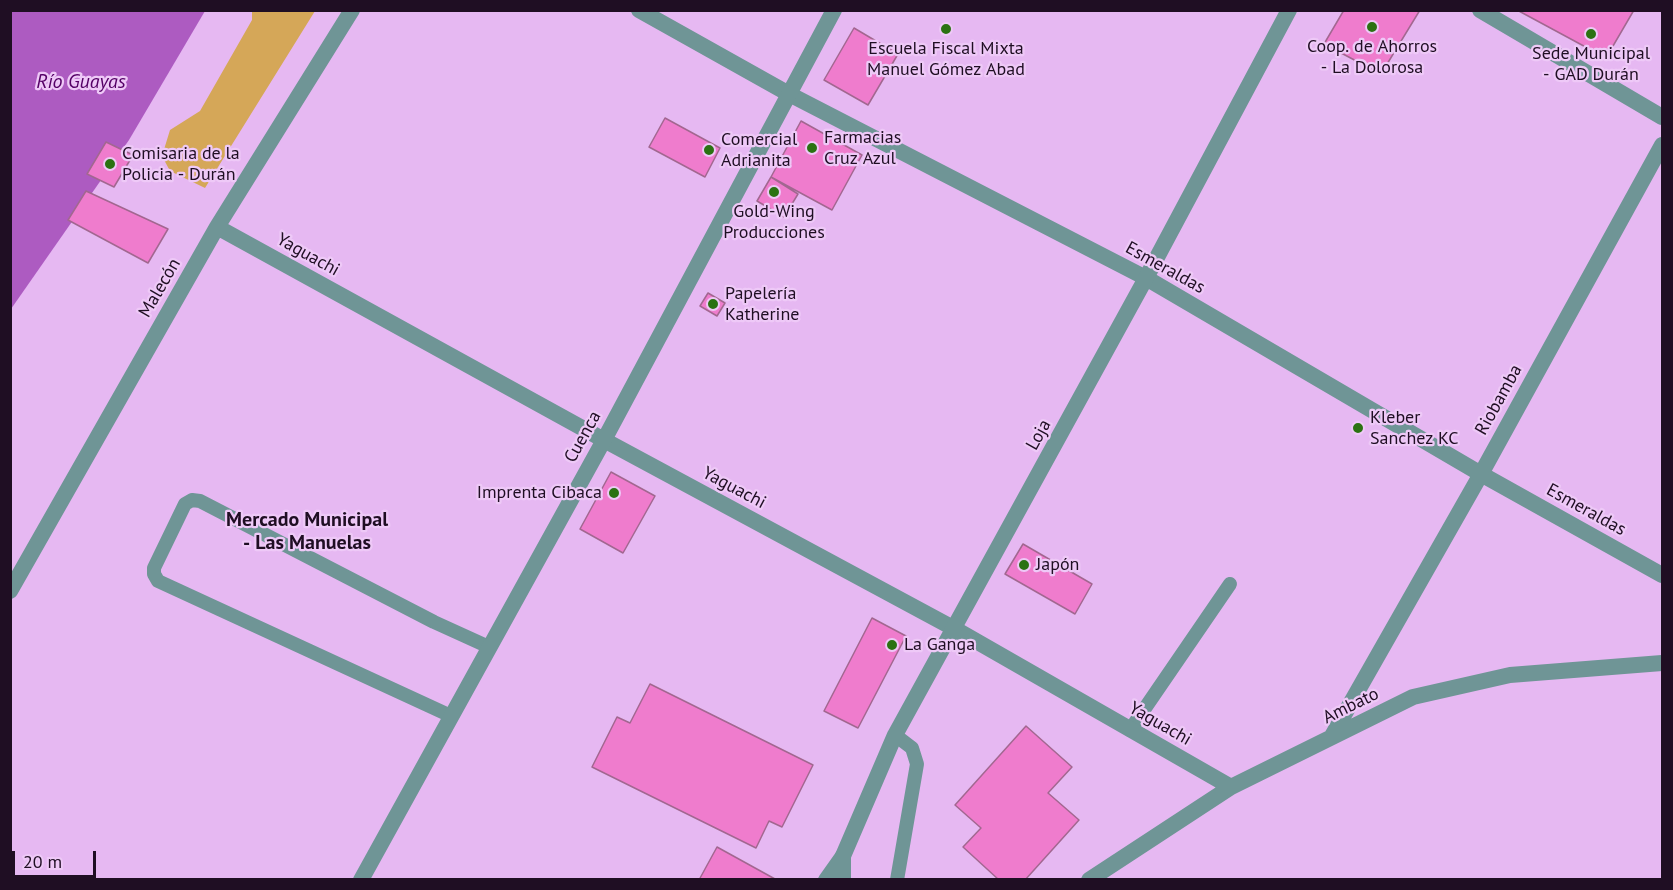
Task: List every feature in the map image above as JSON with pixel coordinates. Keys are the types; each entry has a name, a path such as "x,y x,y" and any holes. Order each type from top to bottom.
{"street":[{"name":"Malecón","path":"10,591 217,227 352,10"},
{"name":"Esmeraldas","path":"639,10 789,94 1146,278 1481,474 1662,575"},
{"name":"Cuenca","path":"361,879 604,440 834,10"},
{"name":"Loja","path":"826,879 843,856 895,735 1146,278 1289,10"},
{"path":"1480,10 1662,117"},
{"name":"Riobamba","path":"1332,736 1481,474 1662,145"},
{"name":"Yaguachi","path":"217,227 604,440 955,629 1231,787"},
{"name":"Ambato","path":"1089,879 1231,787 1413,697 1510,675 1662,663"},
{"path":"843,856 843,879"}],"lane":[{"path":"452,716 158,581 154,568 185,504 192,500 200,501 434,622 489,647"},
{"path":"1130,730 1230,584"},
{"path":"895,735 912,748 918,764 897,879"}],"shaded area":[{"path":"252,11 315,11 205,188 170,171 162,156 170,130 200,111 252,20"}],"water":[{"name":"Río Guayas","path":"11,11 205,11 129,140 11,309"}],"building":[{"name":"Coop. de Ahorros - La Dolorosa","path":"1344,10 1420,10 1381,74 1324,44"},
{"name":"Sede Municipal - GAD Durán","path":"1517,10 1634,10 1606,58"},
{"path":"854,28 898,54 868,105 824,80"},
{"path":"665,118 720,148 705,177 649,147"},
{"path":"801,121 862,155 832,210 771,177"},
{"name":"Comisaria de la Policia - Durán","path":"106,142 133,155 114,187 87,174"},
{"path":"771,177 798,194 784,217 757,201"},
{"path":"86,191 168,229 148,263 68,220"},
{"name":"Papelería Katherine","path":"708,293 725,303 717,316 700,306"},
{"path":"611,472 655,496 623,553 580,529"},
{"path":"1023,544 1092,584 1075,614 1005,574"},
{"path":"872,618 906,636 858,728 824,711"},
{"path":"650,684 813,765 782,827 769,821 756,848 592,767 617,717 630,723"},
{"path":"1026,726 1072,767 1048,793 1079,820 1025,880 999,880 963,847 981,828 955,805"},
{"path":"717,847 775,879 699,880"}],"place":[{"name":"Coop. de Ahorros - La Dolorosa","path":"1372,27"},
{"name":"Escuela Fiscal Mixta Manuel Gómez Abad","path":"946,29"},
{"name":"Sede Municipal - GAD Durán","path":"1591,34"},
{"name":"Farmacias Cruz Azul","path":"812,148"},
{"name":"Comercial Adrianita","path":"709,150"},
{"name":"Comisaria de la Policia - Durán","path":"110,164"},
{"name":"Gold-Wing Producciones","path":"774,192"},
{"name":"Papelería Katherine","path":"713,304"},
{"name":"Kleber Sanchez KC","path":"1358,428"},
{"name":"Imprenta Cibaca","path":"614,493"},
{"name":"Japón","path":"1024,565"},
{"name":"La Ganga","path":"892,645"}],"district":[{"name":"Mercado Municipal - Las Manuelas","path":"307,532"}]}
